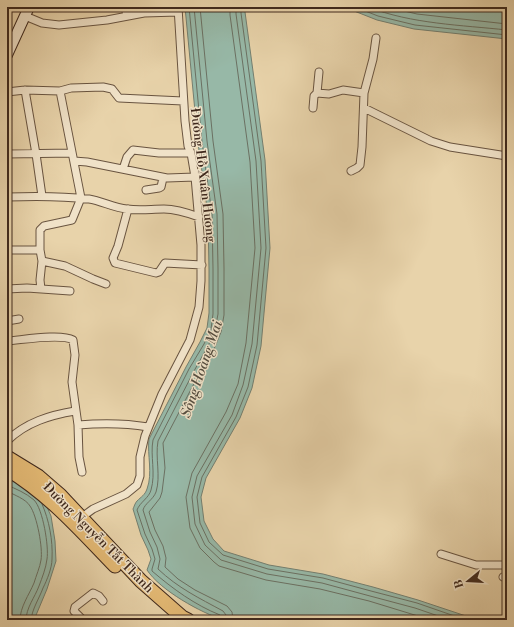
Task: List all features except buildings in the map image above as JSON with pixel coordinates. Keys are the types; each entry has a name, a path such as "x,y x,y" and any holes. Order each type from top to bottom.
{"highway":[{"name":"Đường Nguyễn Tất Thành","path":"7,458 38,476 60,495 141,581 181,619"},
{"name":"Đường Nguyễn Tất Thành","path":"7,469 28,482 49,499 134,586 181,619"}],"main road":[{"path":"7,55 11,38 27,12"}],"street":[{"path":"125,7 127,16"},
{"path":"27,12 42,23 59,25 107,20 127,16 143,10 178,9"},
{"name":"Đường Hồ Xuân Hương","path":"82,517 93,509 126,494 136,485 140,476 141,450 148,427 162,394 190,340 199,307 202,265 199,217 195,177 191,153 188,146 183,101 178,9"},
{"path":"351,170 358,168 360,165 364,92 373,59 376,38"},
{"path":"313,108 314,96 317,93 319,72"},
{"path":"7,92 25,90 60,91 71,88 103,87 112,89 119,98 183,101"},
{"path":"25,90 42,196"},
{"path":"317,93 329,94 343,90 364,92"},
{"path":"41,289 40,280 42,261 40,250 40,229 44,226 72,220 81,198 60,91"},
{"path":"364,108 431,141 450,147 507,156"},
{"path":"123,169 127,157 133,150 158,153 191,153"},
{"path":"7,154 36,154 73,157 87,162 163,178 195,177"},
{"path":"146,190 161,187 163,178"},
{"path":"7,197 42,196 81,198 101,201 117,207 128,209 174,210 199,217"},
{"path":"128,209 118,246 113,258 115,263 156,273 159,272 165,263 202,265"},
{"path":"7,250 40,250"},
{"path":"42,261 65,266 106,284"},
{"path":"7,289 70,291"},
{"path":"7,321 19,319"},
{"path":"7,341 43,337 66,338 73,340 75,354 72,382 78,425 79,457 82,472"},
{"path":"7,441 24,428 44,418 54,414 75,411"},
{"path":"78,425 106,424 148,427"},
{"path":"440,554 476,565 507,564"},
{"path":"83,620 74,611 75,607 92,593 99,596 103,601"}],"water":[{"name":"Sông Hoàng Mai","path":"185,7 245,7 265,160 270,248 261,346 252,388 240,418 206,478 201,497 204,521 213,539 224,551 269,565 323,574 373,587 478,620 224,620 204,612 171,593 153,578 147,570 151,559 141,535 133,509 136,502 145,493 149,483 149,439 207,328 209,313 208,215 198,143"},
{"path":"344,7 507,7 507,39 414,29 377,20"},
{"path":"7,474 33,488 47,507 51,516 55,541 56,561 47,589 34,620 7,620"}]}
